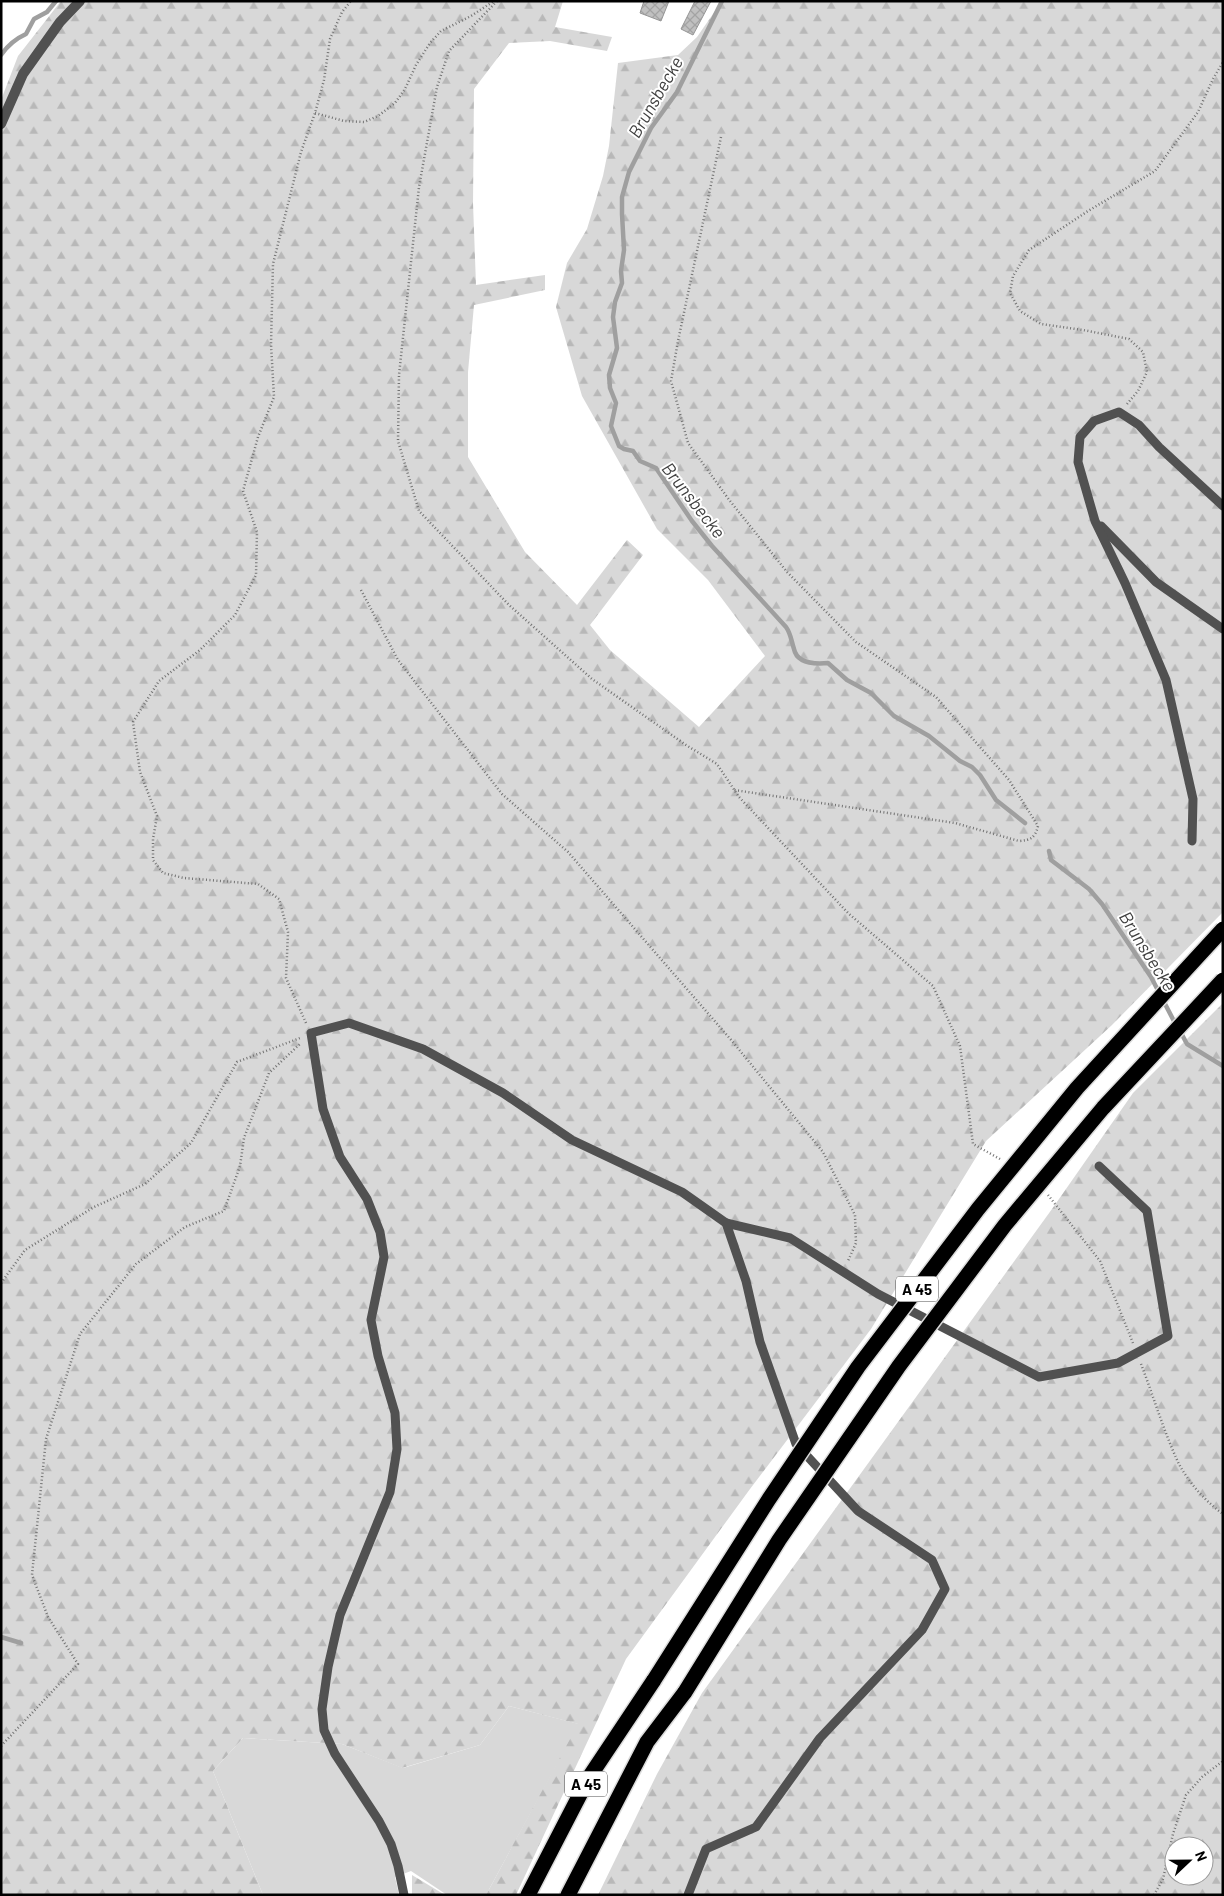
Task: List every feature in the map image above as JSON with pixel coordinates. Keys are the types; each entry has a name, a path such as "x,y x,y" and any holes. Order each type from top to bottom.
{"highway":[{"name":"A 45","path":"528,1895 588,1780 769,1499 858,1366 972,1216 1076,1088 1223,929"},
{"name":"A 45","path":"568,1895 647,1742 685,1692 779,1540 899,1366 1005,1225 1103,1108 1223,980"}],"street":[{"path":"1,124 23,74 60,22 80,1"}],"lane":[{"path":"1192,841 1193,799 1166,680 1125,583 1095,521 1078,462 1080,437 1094,421 1119,412 1140,425 1159,447 1223,506"},
{"path":"1095,521 1156,582 1223,629"},
{"path":"404,1895 391,1844 379,1821 335,1754 324,1730 322,1709 328,1666 340,1615 390,1492 397,1449 395,1413 378,1356 371,1320 384,1257 380,1232 367,1199 340,1157 323,1109 311,1033 349,1023 423,1049 504,1094 572,1140 682,1192 726,1222 790,1238 878,1294 1039,1377 1118,1363 1168,1336 1147,1211 1099,1166"},
{"path":"688,1895 706,1849 756,1827 820,1738 922,1630 945,1589 932,1560 858,1511 796,1444 760,1342 746,1281 726,1222"}],"path":[{"path":"311,1033 286,978 288,932 279,899 258,884 184,878 163,873 153,860 153,839 157,816 140,772 134,722 159,681 200,650 235,615 256,575 256,532 243,491 258,437 274,397 271,344 273,264 301,152 324,80 330,38 342,12 351,1"},
{"path":"315,113 344,121 364,122 378,116 396,103 405,89 416,64 440,31 471,16 495,1"},
{"path":"495,1 449,51 437,87 420,187 399,375 398,441 418,510 509,605 592,679 686,745 717,764 734,790 848,913 933,986 960,1046 972,1144 1002,1160"},
{"path":"1119,412 1138,391 1147,372 1143,352 1129,339 1041,324 1020,311 1010,294 1013,276 1029,250 1088,211 1155,171 1198,112 1212,79 1223,62"},
{"path":"721,137 671,381 688,443 730,501 787,572 856,642 936,698 1009,780 1038,826 1036,835 1030,840 1019,841 955,823 734,790"},
{"path":"361,590 398,660 502,794 568,852 732,1041 823,1152 855,1216 856,1243 843,1272"},
{"path":"1,1283 25,1250 94,1207 146,1184 191,1143 238,1062 311,1033"},
{"path":"1,1746 78,1664 48,1617 32,1575 46,1439 80,1334 136,1264 185,1227 224,1211 240,1166 244,1138 269,1073 311,1033"},
{"path":"1042,1190 1049,1196 1100,1261 1178,1462 1211,1506 1223,1514"},
{"path":"1154,1895 1163,1879 1173,1834 1186,1795 1202,1777 1223,1761"}],"green space":[{"path":"61,1 563,1 555,27 612,37 607,51 550,41 509,43 474,89 473,203 476,285 545,275 545,290 474,305 468,372 468,457 525,552 577,605 627,540 643,555 590,625 610,650 699,727 765,656 708,580 657,529 582,396 556,307 567,263 587,229 603,176 609,146 618,63 678,55 697,37 722,1 1223,1 1223,912 1112,1025 986,1141 871,1329 750,1489 626,1659 516,1895 486,1895 578,1724 509,1706 480,1745 402,1768 342,1744 243,1738 213,1771 263,1895 1,1895 1,100 18,56"},
{"path":"1223,1003 1223,1895 598,1895 657,1774 702,1693 1052,1209 1133,1093"},
{"path":"509,1706 579,1724 486,1895 447,1895 411,1871 395,1877 399,1895 263,1895 213,1771 243,1738 342,1744 403,1768 480,1745"},
{"path":"412,1875 445,1895 412,1895"}],"building":[{"path":"644,1 669,1 661,21 640,13"},
{"path":"695,1 711,1 693,35 681,29"}],"waterway":[{"path":"1,55 6,48 26,34 34,19 47,12 56,1"},
{"name":"Brunsbecke","path":"722,1 677,92 651,128 629,172 622,197 624,250 621,271 622,283 615,302 613,317 617,348 609,375 610,388 616,403 611,426 619,446 633,451 640,461 656,468 692,521 712,546 786,627 799,658 813,663 828,663 847,680 871,693 894,716 929,736 960,761 972,767 980,775 996,800 1025,823"},
{"name":"Brunsbecke","path":"1049,851 1051,860 1089,889 1102,904 1151,977 1176,1025"},
{"name":"Brunsbecke","path":"1180,1031 1187,1044 1223,1066"},
{"path":"1,1637 21,1643"}]}
